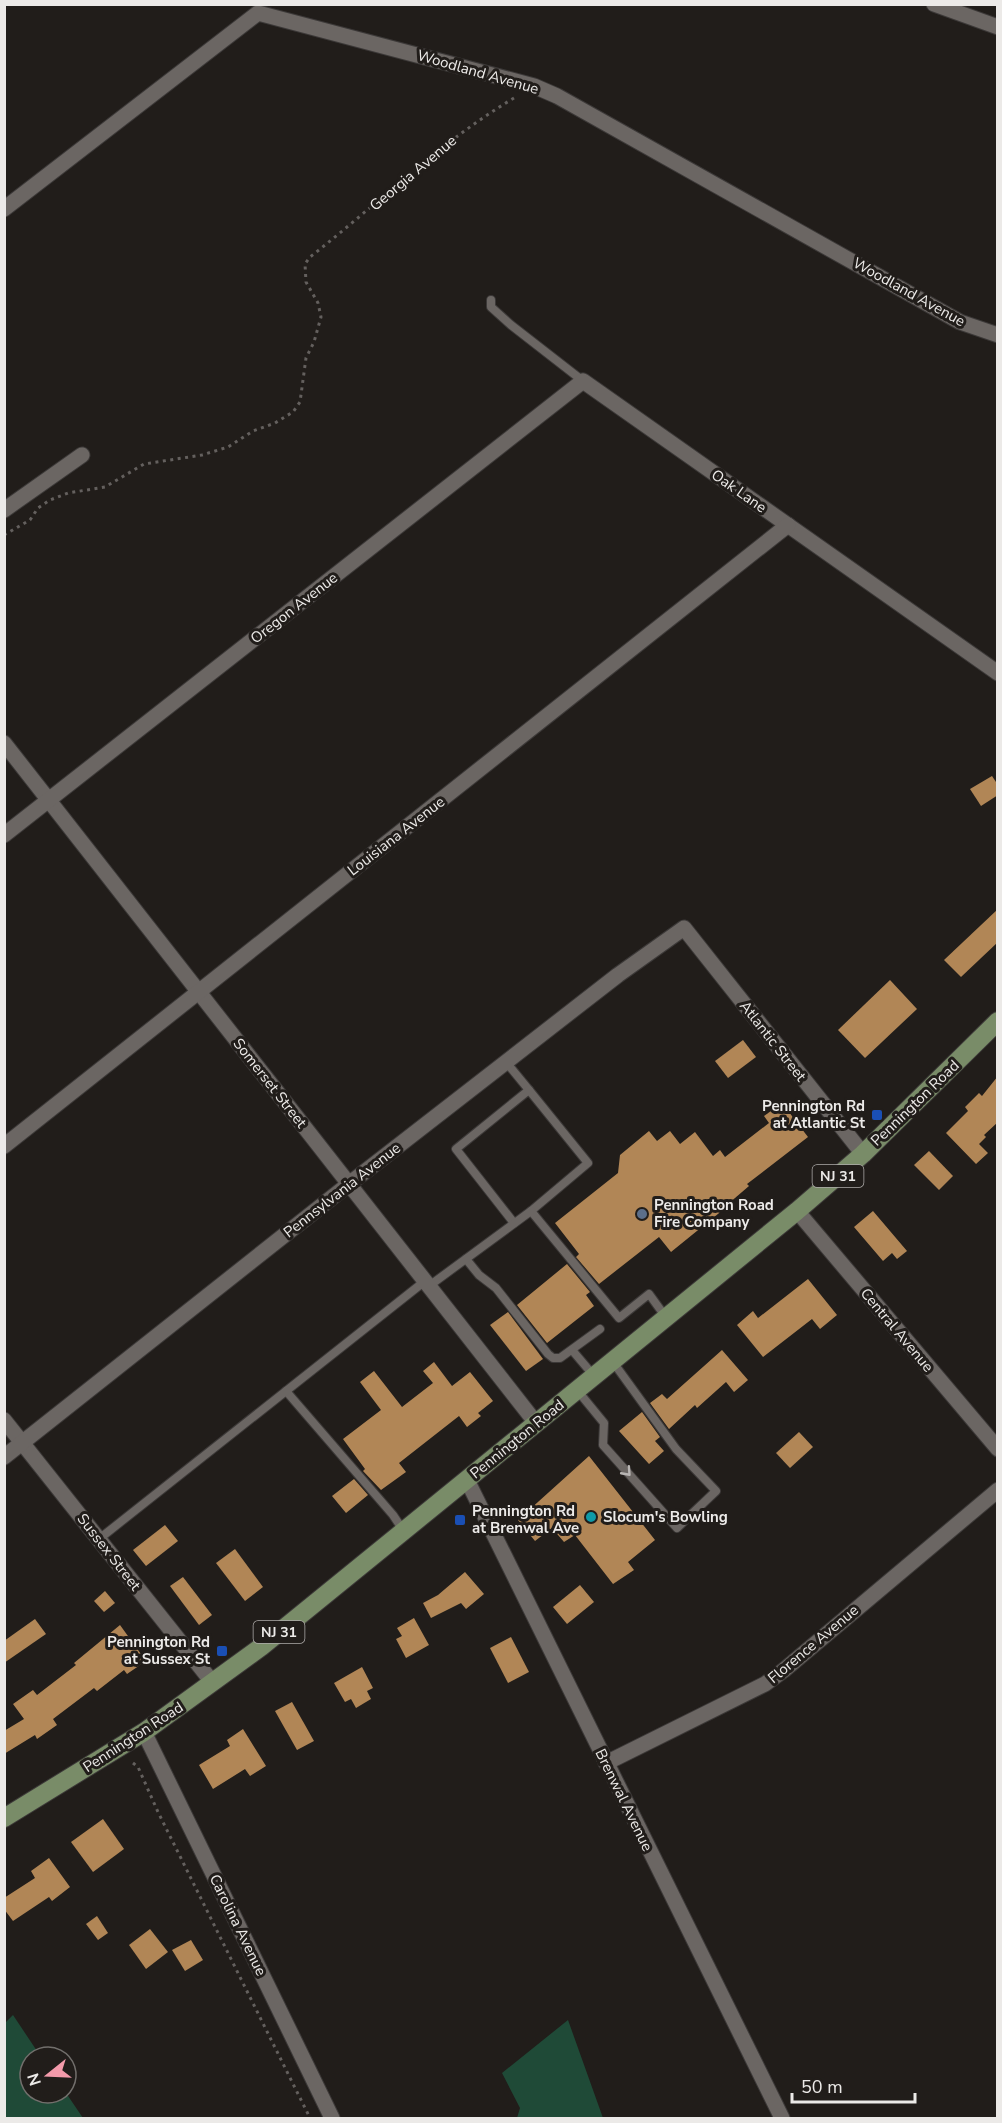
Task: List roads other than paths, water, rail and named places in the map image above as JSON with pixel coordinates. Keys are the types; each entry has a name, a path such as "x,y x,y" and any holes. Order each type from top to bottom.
{"main road":[{"name":"Pennington Road","path":"4,1818 144,1732 213,1683 404,1531 797,1212 863,1154 998,1021"}],"street":[{"path":"934,4 998,27"},
{"name":"Woodland Avenue","path":"4,209 258,13 534,86 567,102 960,321 998,335"},
{"name":"Oak Lane","path":"583,381 998,673"},
{"name":"Oregon Avenue","path":"4,835 583,381"},
{"path":"4,510 82,455"},
{"name":"Louisiana Avenue","path":"4,1146 788,525"},
{"name":"Somerset Street","path":"4,743 536,1423"},
{"name":"Pennsylvania Avenue","path":"4,1457 349,1184 618,975 684,928"},
{"name":"Atlantic Street","path":"684,928 863,1154"},
{"name":"Central Avenue","path":"797,1212 998,1449"},
{"name":"Sussex Street","path":"4,1420 213,1683"},
{"name":"Brenwal Avenue","path":"466,1480 782,2118"},
{"name":"Florence Avenue","path":"606,1763 765,1684 998,1490"},
{"name":"Carolina Avenue","path":"144,1732 332,2118"}],"lane":[{"name":"Oak Lane","path":"490,300 491,307 510,325 583,381"},
{"path":"99,1539 286,1391 427,1283 466,1259 531,1211 588,1163 506,1062"},
{"path":"514,1223 456,1149 530,1090"},
{"path":"531,1211 619,1318 649,1294 667,1318"},
{"path":"466,1259 479,1275 496,1288 553,1358 560,1358 600,1329"},
{"path":"572,1350 595,1376"},
{"path":"578,1390 604,1423 603,1445 677,1528 716,1491 676,1449 613,1362"},
{"path":"286,1391 393,1515 404,1531"}],"place":[{"name":"Pennington Rd at Atlantic St","path":"877,1115"},
{"name":"Pennington Road Fire Company","path":"642,1214"},
{"name":"Slocum's Bowling","path":"591,1517"},
{"name":"Pennington Rd at Brenwal Ave","path":"460,1520"},
{"name":"Pennington Rd at Sussex St","path":"222,1651"}]}
